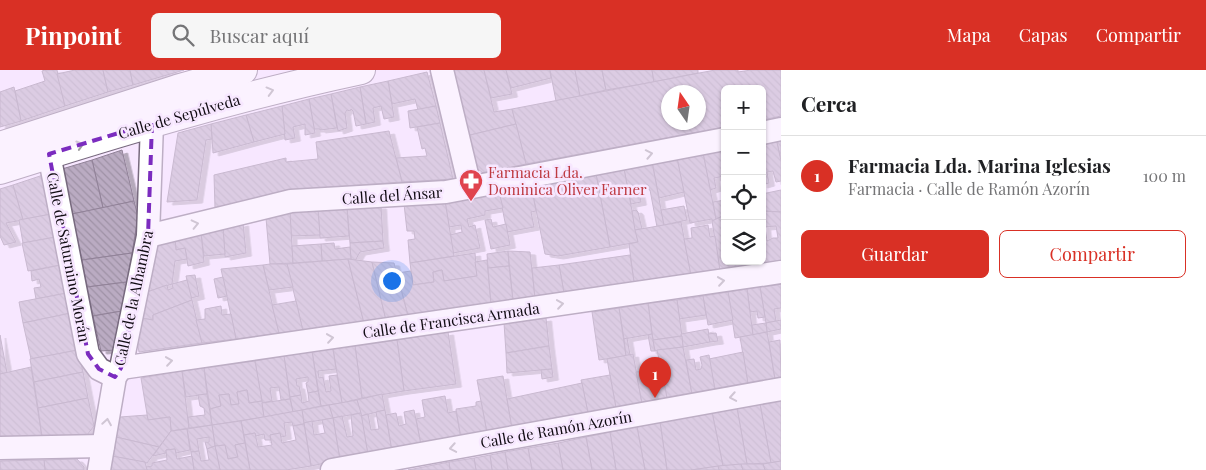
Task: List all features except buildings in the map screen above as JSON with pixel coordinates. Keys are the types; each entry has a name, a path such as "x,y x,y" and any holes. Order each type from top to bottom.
{"street":[{"name":"Calle de Sepúlveda","path":"0,146 167,91 243,70"},
{"name":"Calle de Sepúlveda","path":"0,170 152,123 305,82 361,70"},
{"path":"442,70 470,187"},
{"name":"Calle de la Alhambra","path":"99,470 148,236 152,123"},
{"path":"766,131 781,129"},
{"name":"Calle del Ánsar","path":"148,236 291,201 446,192 721,141"},
{"name":"Calle de Saturnino Morán","path":"49,154 88,354 99,369 118,373"},
{"name":"Calle de Francisca Armada","path":"118,373 781,272"},
{"name":"Calle de Ramón Azorín","path":"332,470 781,389"},
{"path":"0,448 103,446"}],"highlighted area":[{"path":"152,123 148,236 121,368 115,377 99,369 88,354 49,154"}],"place":[{"name":"Farmacia Lda. Dominica Oliver Farner","path":"471,202"},
{"name":"Farmacia Lda. Marina Iglesias","path":"655,398"}]}
